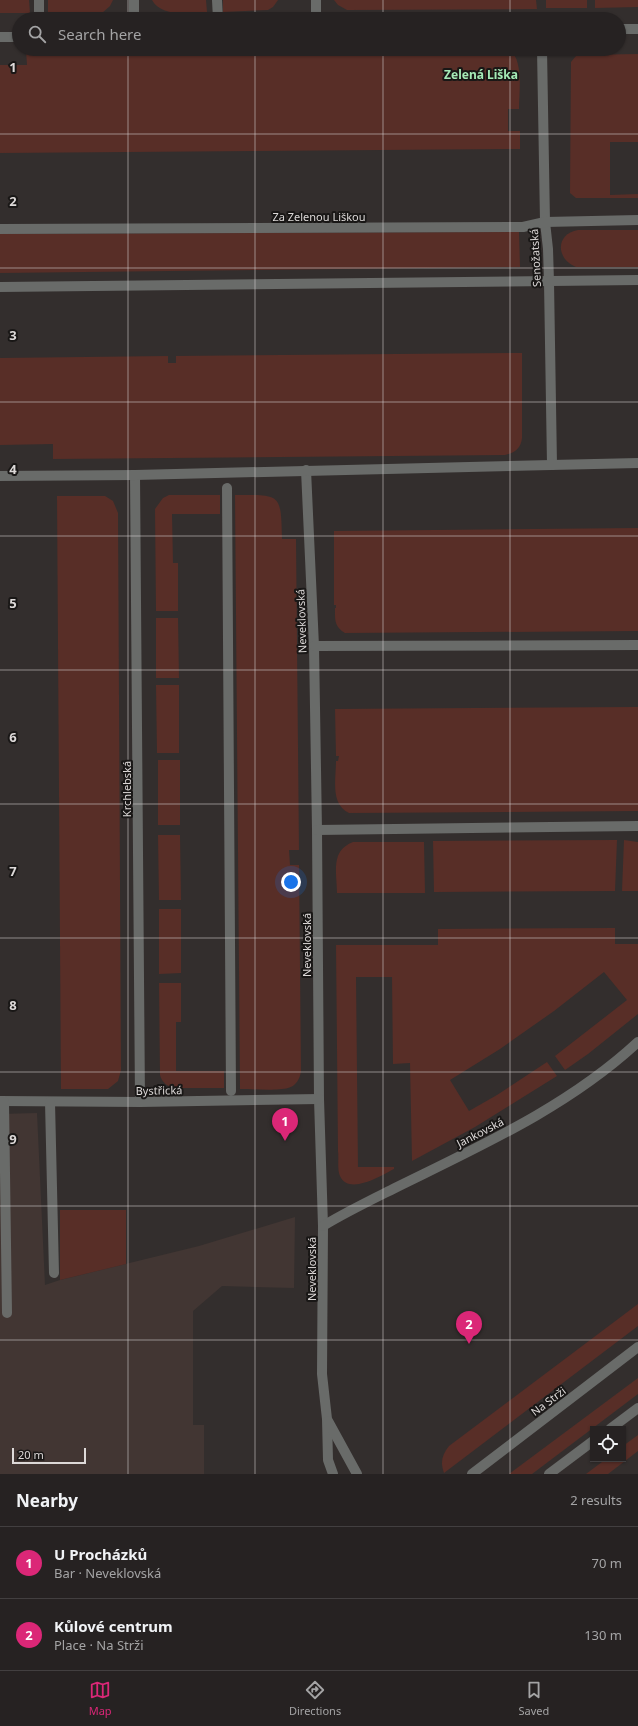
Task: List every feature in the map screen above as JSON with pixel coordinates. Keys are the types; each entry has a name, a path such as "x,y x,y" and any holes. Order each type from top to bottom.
{"street":[{"path":"39,0 39,12"},
{"path":"134,0 134,12"},
{"path":"217,0 218,12"},
{"path":"316,0 316,12"},
{"path":"626,29 638,29"},
{"path":"0,37 12,37"},
{"name":"Senožatská","path":"542,56 545,222 549,282 552,465"},
{"name":"Za Zelenou Liškou","path":"0,229 523,227 545,222 638,220"},
{"path":"0,287 638,280"},
{"path":"0,476 136,475 638,463"},
{"name":"Neveklovská","path":"306,470 314,646 319,1099 323,1226 322,1374 327,1420 328,1460 333,1474"},
{"name":"Krchlebská","path":"136,475 140,1102"},
{"path":"227,488 231,1091"},
{"path":"314,646 638,645"},
{"path":"317,830 638,826"},
{"name":"Jankovská","path":"323,1226 504,1134 574,1094 638,1042"},
{"name":"Bystřická","path":"2,1102 140,1102 319,1099"},
{"path":"2,1102 7,1313"},
{"path":"50,1102 54,1273"},
{"name":"Na Strži","path":"472,1474 638,1347"},
{"path":"614,1426 638,1408"},
{"name":"Neveklovská","path":"327,1420 357,1474"},
{"path":"549,1474 590,1443"}],"shaded area":[{"path":"0,0 29,0 30,12 0,13"},
{"path":"48,0 113,0 110,6 103,12 48,12"},
{"path":"152,0 206,0 207,12 169,12 156,6"},
{"path":"223,0 278,0 273,7 268,10 223,12"},
{"path":"334,0 536,0 537,9 347,10 338,5"},
{"path":"546,0 587,0 587,8 546,8"},
{"path":"595,0 638,0 638,7 595,8"},
{"path":"626,54 638,54 638,142 610,142 610,195 638,194 638,198 576,198 570,193 571,62 576,56 626,56"},
{"path":"26,56 515,56 520,76 519,109 508,109 508,131 520,131 520,149 0,153 0,65 27,65"},
{"path":"578,230 638,230 638,267 576,267 569,263 562,253 562,241 570,232"},
{"path":"519,232 520,267 0,273 0,234"},
{"path":"522,353 522,438 517,450 505,455 53,459 53,444 0,445 0,358 168,356 168,363 176,363 176,356"},
{"path":"169,495 220,495 220,514 172,514 173,563 178,563 178,611 156,611 155,509 163,498"},
{"path":"235,495 262,495 275,500 279,505 281,513 282,539 296,539 299,850 289,850 290,865 299,865 301,1071 299,1079 293,1086 288,1088 265,1090 240,1089"},
{"path":"57,496 105,496 113,501 118,513 121,1070 118,1081 108,1089 61,1089"},
{"path":"638,528 638,631 345,633 339,628 336,622 336,605 334,605 334,531"},
{"path":"156,618 178,618 179,678 156,678"},
{"path":"156,685 179,685 179,753 157,753"},
{"path":"638,707 638,811 349,813 339,804 335,790 336,761 338,761 339,756 336,756 335,709"},
{"path":"158,760 180,760 180,825 158,825"},
{"path":"158,835 180,835 181,900 159,900"},
{"path":"617,840 615,891 434,892 433,841"},
{"path":"624,840 638,842 638,891 622,891"},
{"path":"353,842 424,842 425,893 337,893 336,863 341,851"},
{"path":"159,909 181,909 181,973 159,974"},
{"path":"615,928 615,944 638,944 638,1014 588,1054 565,1070 555,1056 627,1000 604,972 554,1011 500,1049 450,1080 469,1111 497,1095 547,1062 557,1076 475,1127 412,1161 410,1063 393,1064 392,977 356,977 358,1167 394,1167 394,1169 366,1182 351,1184 344,1182 340,1176 338,1167 336,945 438,945 438,929"},
{"path":"159,983 181,983 181,1022 176,1022 176,1071 224,1071 224,1088 176,1088 168,1086 162,1080 160,1075"},
{"path":"37,1113 45,1285 199,1246 295,1217 294,1288 222,1286 193,1311 193,1425 204,1425 204,1474 0,1474 0,1114"},
{"path":"60,1210 126,1210 126,1264 60,1280"},
{"path":"638,1304 638,1326 444,1473 442,1459 449,1446"},
{"path":"638,1378 638,1394 596,1426 590,1426 590,1430 532,1474 509,1474"},
{"path":"638,1435 638,1451 626,1460 626,1444"},
{"path":"602,1462 624,1462 608,1474 586,1474"}],"place":[{"name":"U Procházků","path":"285,1141"},
{"name":"Kůlové centrum","path":"469,1344"}],"district":[{"name":"Zelená Liška","path":"481,74"}]}
